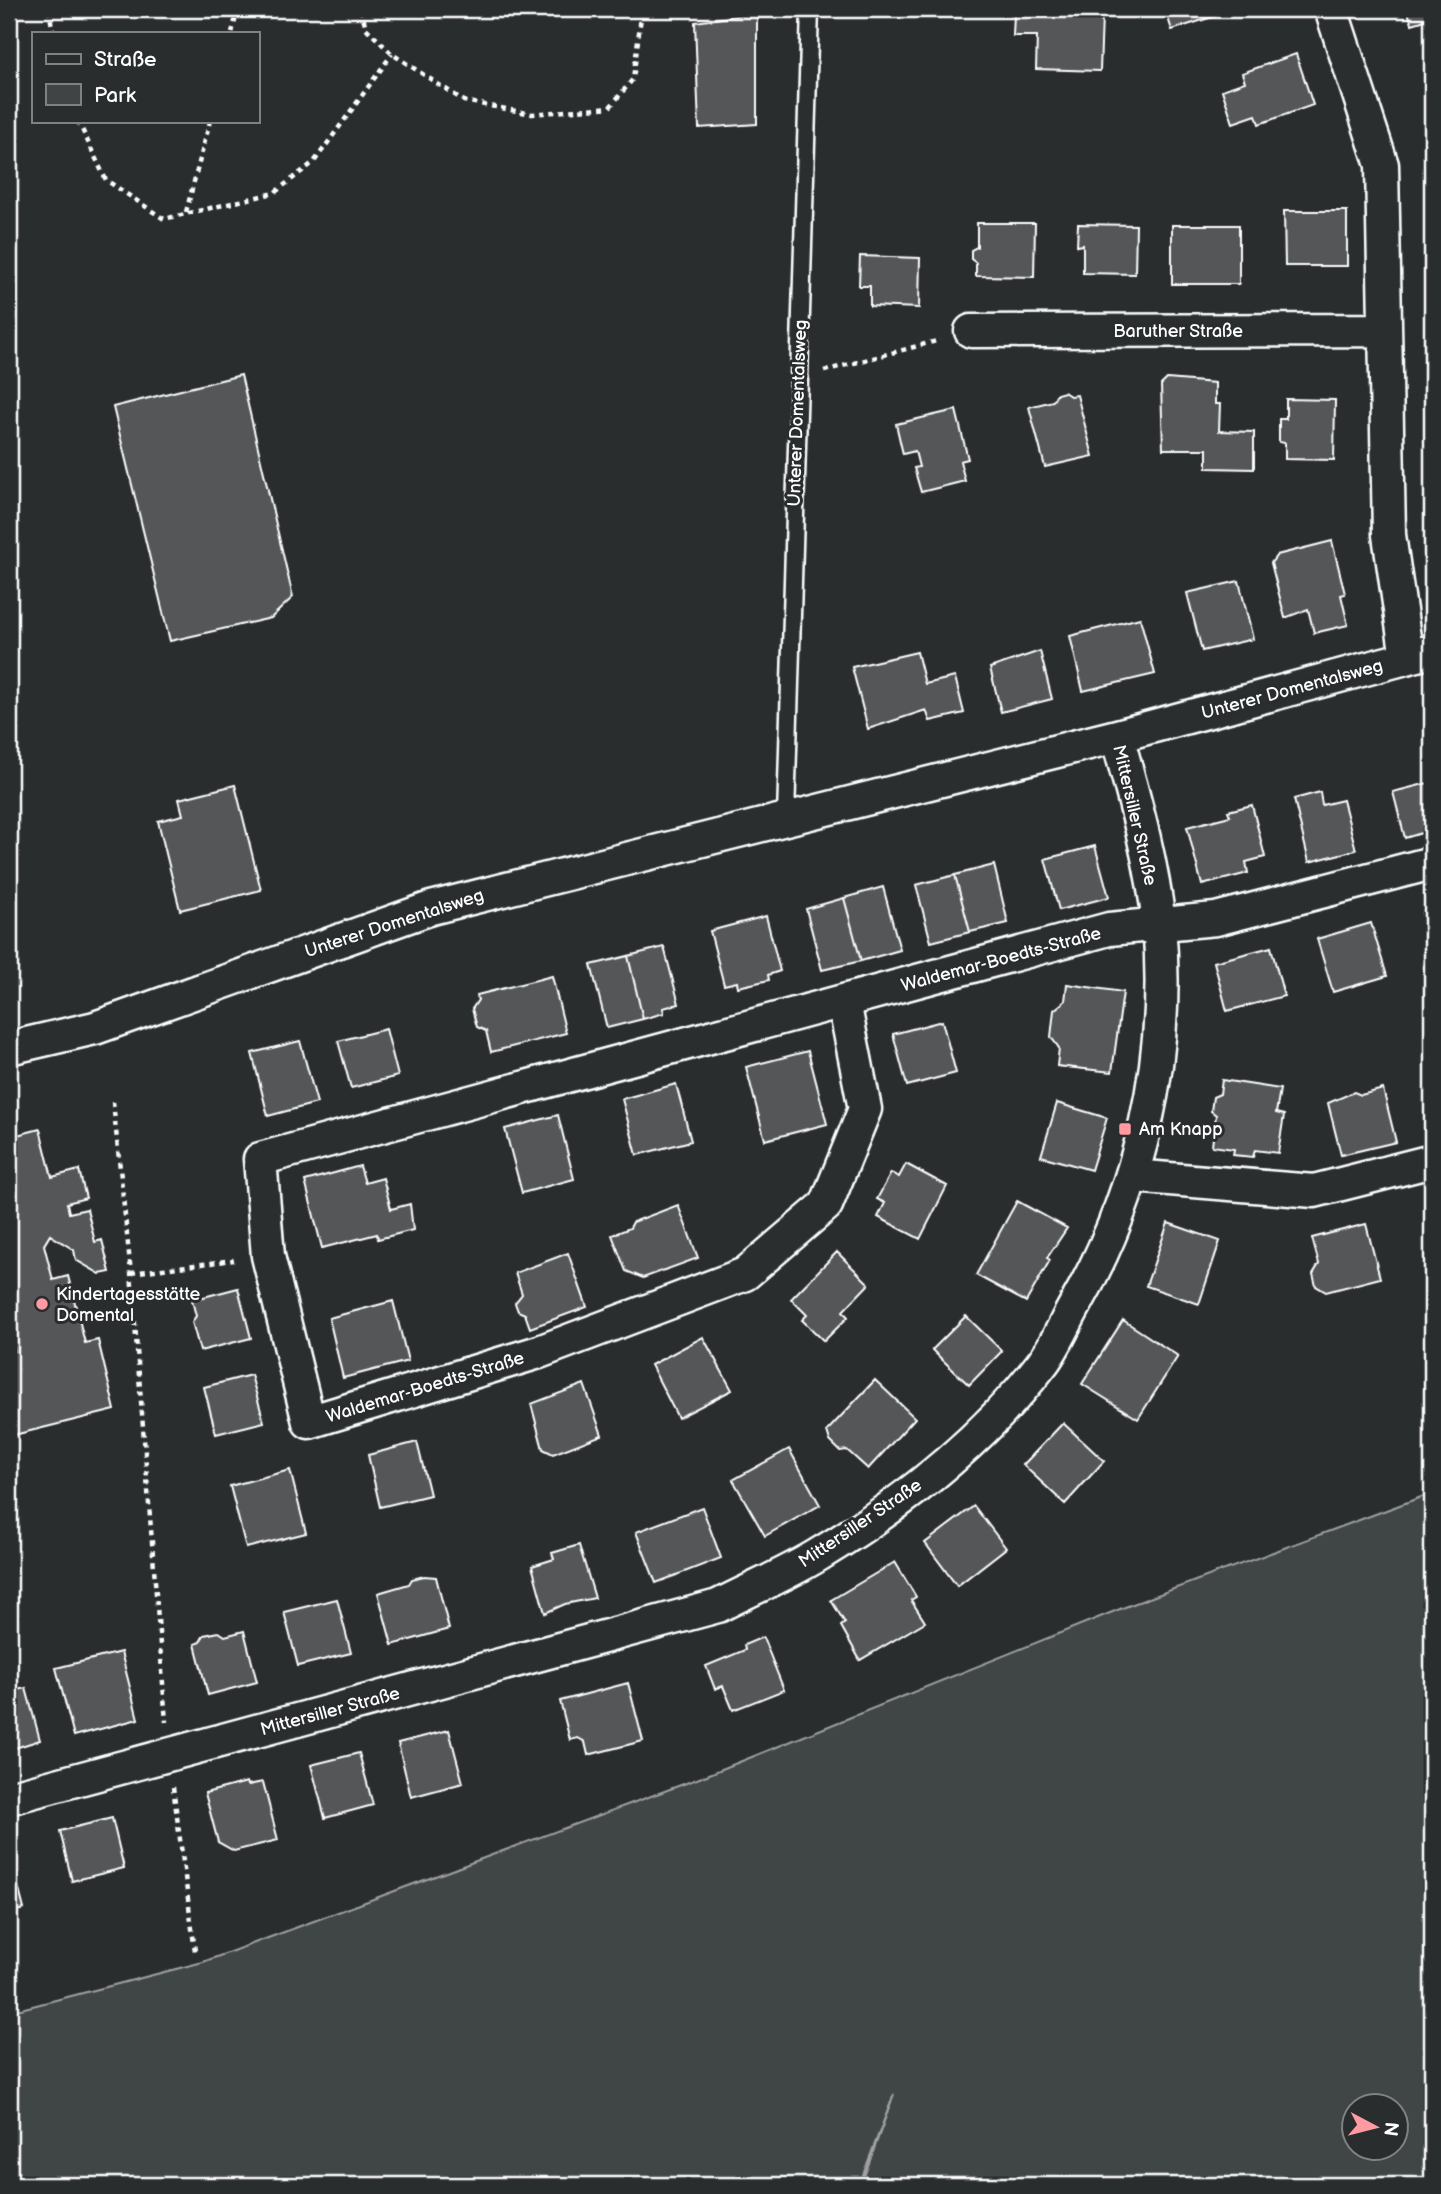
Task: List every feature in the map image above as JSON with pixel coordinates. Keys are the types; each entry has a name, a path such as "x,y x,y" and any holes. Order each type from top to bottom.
{"street":[{"path":"1331,9 1382,165 1389,535 1420,655"},
{"name":"Baruther Straße","path":"971,331 1385,330"},
{"name":"Unterer Domentalsweg","path":"9,1048 95,1028 430,908 1117,736 1420,655"},
{"name":"Mittersiller Straße","path":"9,1798 718,1606 818,1556 903,1498 975,1437 1042,1364 1102,1259 1133,1176 1149,1109 1160,1020 1159,925 1146,841 1117,736"},
{"path":"1159,925 1216,919 1432,863"},
{"name":"Waldemar-Boedts-Straße","path":"844,1002 865,1108 826,1205 745,1274 539,1352 309,1422 268,1256 260,1159 1110,929 1159,925"},
{"path":"1133,1176 1314,1191 1432,1161"}],"lane":[{"name":"Unterer Domentalsweg","path":"786,817 810,9"}],"path":[{"path":"49,9 53,32"},
{"path":"232,32 238,9"},
{"path":"361,9 366,28 392,54 464,101 532,114 610,107 633,79 642,9"},
{"path":"78,122 106,180 164,219 274,193 314,162 392,54"},
{"path":"186,212 209,122"},
{"path":"798,378 971,331"},
{"path":"113,1102 131,1273 169,1755 195,1951"},
{"path":"131,1273 268,1256"}],"green space":[{"path":"1432,1493 1432,2185 861,2185 894,2094 859,2185 9,2185 9,2012 203,1962 697,1779 1125,1607"}],"building":[{"path":"1165,9 1237,9 1172,30"},
{"path":"1407,9 1432,9 1432,18 1412,24"},
{"path":"757,13 757,124 699,128 695,22"},
{"path":"1014,14 1102,16 1100,71 1036,69 1037,36 1013,36"},
{"path":"1296,54 1313,105 1259,124 1256,115 1233,123 1222,90 1245,82 1242,73"},
{"path":"1284,211 1347,211 1347,266 1285,266"},
{"path":"977,223 1035,223 1034,277 976,276 976,263 971,259 971,250 977,247"},
{"path":"1078,224 1136,225 1135,274 1083,273 1083,245 1077,246"},
{"path":"1172,225 1239,225 1239,284 1172,284"},
{"path":"860,256 920,258 919,308 870,306 870,286 859,286"},
{"path":"241,375 293,597 271,618 170,641 113,407"},
{"path":"1167,379 1215,383 1215,404 1220,404 1219,431 1254,432 1254,469 1207,468 1207,449 1163,449 1161,385"},
{"path":"1064,392 1070,396 1077,395 1093,456 1045,467 1029,407 1053,401 1057,394"},
{"path":"1286,399 1335,400 1334,460 1285,459 1285,443 1279,442 1279,419 1286,419"},
{"path":"956,410 968,459 960,461 965,481 921,492 914,468 919,467 915,451 903,454 896,424"},
{"path":"1332,541 1345,594 1341,595 1348,625 1314,633 1308,609 1285,618 1271,563 1277,555"},
{"path":"1239,581 1253,639 1202,651 1187,593"},
{"path":"1140,618 1155,674 1083,691 1070,636"},
{"path":"1040,651 1052,699 1001,712 990,668"},
{"path":"917,652 925,684 955,677 964,713 930,721 926,710 868,729 852,667"},
{"path":"1432,782 1432,830 1405,838 1393,792"},
{"path":"235,785 261,890 180,910 158,821 183,815 179,799"},
{"path":"1320,792 1322,805 1343,800 1356,850 1309,862 1294,799"},
{"path":"1252,805 1265,857 1246,862 1248,873 1202,885 1187,827 1230,816 1228,811"},
{"path":"1095,846 1109,897 1059,910 1045,859"},
{"path":"994,865 1008,923 970,932 955,875"},
{"path":"955,875 970,932 931,942 916,885"},
{"path":"883,887 900,950 861,961 844,898"},
{"path":"844,898 861,961 822,970 806,909"},
{"path":"1432,910 1432,950 1422,913"},
{"path":"766,916 780,971 768,975 769,980 738,987 737,982 724,985 710,931"},
{"path":"1371,923 1387,976 1333,992 1317,939"},
{"path":"664,947 679,1004 663,1008 664,1013 643,1019 628,956"},
{"path":"1271,947 1284,996 1227,1011 1214,962"},
{"path":"628,956 643,1019 607,1028 591,965"},
{"path":"552,976 566,1033 491,1052 486,1031 477,1027 472,1009 478,1000 477,995"},
{"path":"1067,984 1123,992 1112,1072 1057,1066 1059,1048 1051,1037 1054,1010 1065,1001"},
{"path":"942,1021 956,1073 907,1086 893,1034"},
{"path":"386,1029 398,1076 351,1088 338,1041"},
{"path":"300,1041 317,1103 268,1116 252,1053"},
{"path":"808,1051 827,1124 765,1140 746,1067"},
{"path":"1222,1080 1280,1089 1276,1113 1284,1115 1278,1153 1255,1150 1253,1157 1233,1155 1234,1149 1212,1146 1216,1115 1211,1111 1213,1097 1220,1094"},
{"path":"676,1084 691,1141 637,1155 622,1099"},
{"path":"1383,1089 1396,1142 1341,1155 1328,1103 1354,1092 1361,1095"},
{"path":"1057,1103 1107,1118 1091,1170 1041,1156"},
{"path":"558,1115 574,1179 522,1193 505,1129"},
{"name":"Kindertagesstätte Domental","path":"40,1129 52,1177 79,1170 86,1198 67,1203 69,1213 87,1209 95,1242 102,1240 110,1272 100,1274 76,1260 74,1250 50,1235 44,1245 53,1280 68,1276 85,1343 98,1340 115,1410 14,1435 9,1415 9,1352 15,1351 9,1327 9,1137"},
{"path":"906,1164 947,1186 920,1239 878,1217 885,1203 877,1199 891,1173 899,1177"},
{"path":"360,1166 365,1183 383,1178 391,1209 410,1204 413,1230 378,1239 377,1234 322,1248 305,1181"},
{"path":"1017,1201 1067,1228 1047,1258 1050,1260 1026,1302 976,1275"},
{"path":"678,1205 698,1258 643,1278 626,1271 612,1235 630,1228 633,1222"},
{"path":"1168,1223 1220,1241 1199,1304 1146,1286"},
{"path":"1366,1224 1380,1278 1326,1292 1316,1286 1313,1274 1319,1264 1312,1238"},
{"path":"837,1252 869,1284 843,1311 848,1317 824,1341 802,1320 807,1315 791,1299"},
{"path":"568,1253 587,1307 530,1328 525,1314 518,1311 515,1303 522,1294 515,1273"},
{"path":"238,1288 251,1338 200,1351 192,1322 196,1316 192,1300"},
{"path":"393,1301 408,1361 343,1378 329,1318"},
{"path":"966,1316 1002,1351 969,1385 932,1350"},
{"path":"1123,1320 1178,1356 1138,1419 1082,1384"},
{"path":"703,1337 732,1390 678,1418 651,1365"},
{"path":"251,1375 264,1422 216,1434 204,1387"},
{"path":"875,1380 915,1418 868,1469 847,1450 840,1451 830,1441 827,1431"},
{"path":"584,1384 602,1435 553,1454 543,1449 531,1404"},
{"path":"1063,1423 1104,1461 1065,1504 1023,1465"},
{"path":"417,1442 430,1495 380,1507 368,1455"},
{"path":"789,1449 820,1505 765,1536 733,1480"},
{"path":"290,1470 306,1533 246,1548 230,1486"},
{"path":"974,1506 1006,1548 957,1586 925,1543"},
{"path":"702,1507 721,1558 656,1583 636,1532"},
{"path":"579,1545 595,1598 565,1604 545,1613 532,1566 554,1559 552,1553"},
{"path":"895,1562 916,1597 911,1600 925,1622 860,1660 841,1626 845,1623 831,1600"},
{"path":"436,1577 449,1629 392,1645 378,1593 409,1584 412,1579"},
{"path":"337,1599 351,1653 298,1666 284,1612"},
{"path":"244,1631 257,1682 208,1695 195,1644 200,1642 204,1635 219,1632 225,1636"},
{"path":"763,1637 784,1690 733,1710 723,1686 715,1689 706,1666 745,1650 744,1645"},
{"path":"121,1652 138,1719 74,1736 56,1668"},
{"path":"628,1683 643,1741 588,1755 585,1742 578,1738 570,1740 560,1701"},
{"path":"26,1688 40,1740 9,1750 9,1692"},
{"path":"449,1730 463,1783 411,1797 398,1743"},
{"path":"359,1753 373,1805 325,1818 311,1765"},
{"path":"247,1782 248,1785 263,1782 278,1840 234,1851 218,1842 205,1793"},
{"path":"112,1818 124,1868 72,1881 60,1831"},
{"path":"9,1851 24,1909 9,1913"}],"place":[{"name":"Am Knapp","path":"1125,1129"},
{"name":"Kindertagesstätte Domental","path":"42,1304"}]}
